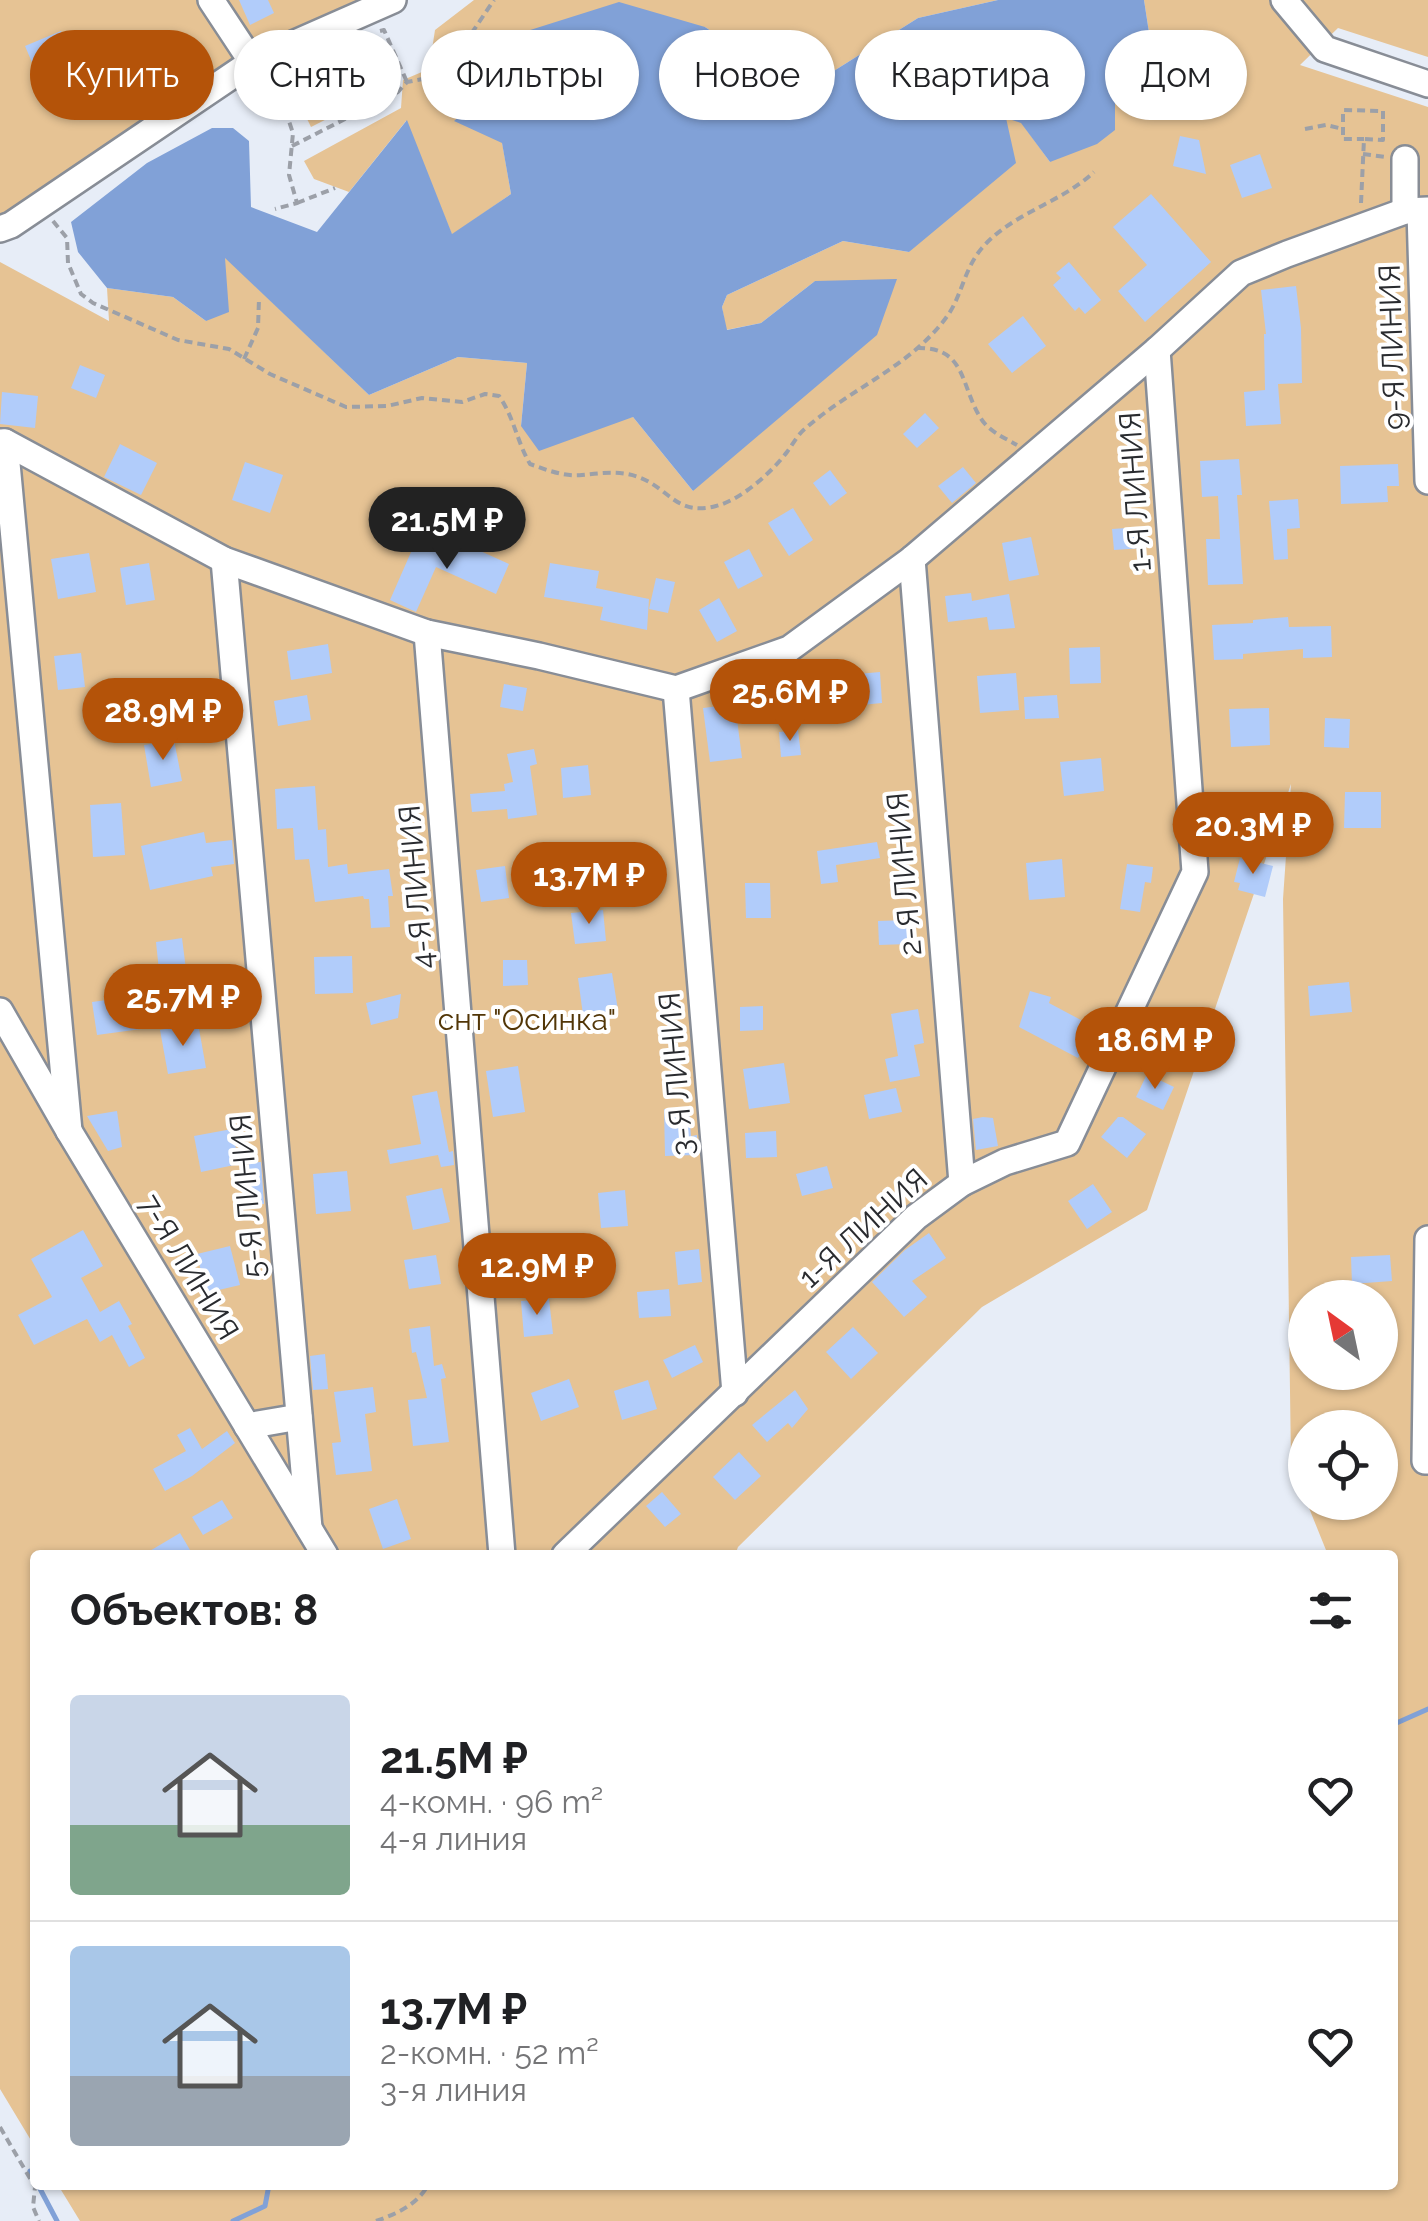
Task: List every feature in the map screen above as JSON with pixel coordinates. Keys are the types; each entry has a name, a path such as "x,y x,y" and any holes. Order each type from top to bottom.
{"street":[{"path":"211,0 234,35"},
{"path":"325,30 393,0"},
{"path":"1284,0 1325,49 1428,84"},
{"path":"0,229 12,225 234,74"},
{"name":"9-Я ЛИНИЯ","path":"1406,159 1418,211 1428,481"},
{"path":"3,442 224,560 428,633 676,689 789,649 912,559 1242,273 1360,228 1418,211"},
{"name":"1-Я ЛИНИЯ","path":"571,1550 916,1217 962,1183 1005,1162 1067,1143 1196,872 1157,350"},
{"path":"3,442 70,1132"},
{"name":"2-Я ЛИНИЯ","path":"912,559 962,1183"},
{"name":"5-Я ЛИНИЯ","path":"224,560 309,1528"},
{"name":"4-Я ЛИНИЯ","path":"428,633 502,1550"},
{"name":"3-Я ЛИНИЯ","path":"676,689 735,1393"},
{"name":"7-Я ЛИНИЯ","path":"0,1011 322,1550"},
{"path":"1426,1461 1428,1239"},
{"path":"247,1426 299,1417"}],"path":[{"path":"292,146 398,92 407,82 433,77 442,52 469,37 494,0"},
{"path":"401,68 407,82"},
{"path":"1343,110 1383,111 1383,140 1364,140 1344,139 1343,110"},
{"path":"289,120 293,133 289,174 297,203"},
{"path":"1305,130 1326,126 1344,129"},
{"path":"1360,228 1364,140"},
{"path":"41,205 67,238 68,263 80,294 93,303 178,340 229,349 297,387 346,407 387,406 422,398 462,402 485,394 499,396 509,409 521,448 532,465 560,474 610,471 642,478 674,501 696,509 716,506 746,491 773,469 803,430 918,348 949,314 965,274 982,248 1005,228 1079,186 1094,172"},
{"path":"275,208 335,188"},
{"path":"244,359 258,328 258,299"},
{"path":"918,348 934,348 953,358 980,418 992,432 1035,454"},
{"path":"0,2127 30,2178"},
{"path":"35,2190 33,2207 39,2221"},
{"path":"376,2221 396,2214 425,2190"}],"green space":[{"path":"0,0 395,0 326,30 234,30 234,74 214,87 214,30 30,30 30,120 164,120 0,229"},
{"path":"474,0 998,0 918,18 899,30 855,30 855,58 835,70 835,30 659,30 659,53 639,64 639,30 435,30"},
{"name":"снт \"Осинка\"","path":"1144,0 1428,0 1428,57 1338,28 1300,65 1428,107 1428,2221 80,2221 61,2190 1398,2190 1398,1550 1326,1550 1314,1520 1398,1520 1398,1410 1290,1410 1290,1390 1398,1390 1398,1280 1288,1280 1283,899 1291,784 1147,1210 982,1307 737,1550 30,1550 30,2139 0,2089 0,262 109,321 107,288 173,297 206,321 224,256 369,395 458,357 527,363 521,426 633,417 693,491 815,281 761,323 726,330 722,307 727,295 843,241 909,252 1005,120 1021,122 1050,162 1105,90 1105,120 1247,120 1247,30 1149,30"},
{"path":"421,72 421,120 541,120 502,142 511,194 452,235 406,121 349,192 314,179 304,161 379,120 401,120 403,80"}],"water":[{"path":"998,0 1144,0 1149,30 1105,30 1105,120 1115,120 1115,130 1097,144 1050,162 1021,123 1012,120 1085,120 1085,30 899,30 918,18"},
{"path":"619,2 710,30 659,30 659,120 835,120 835,70 855,58 855,120 1006,120 1016,163 909,252 843,241 727,295 722,307 727,330 761,323 815,281 897,279 877,335 693,491 633,417 539,451 521,426 527,363 458,357 369,395 225,258 229,312 206,321 173,297 107,288 78,252 71,222 147,163 212,128 233,128 249,141 251,207 317,232 407,120 452,234 511,194 502,143 455,120 639,120 639,30 530,30"}],"building":[{"path":"239,0 268,0 274,13 250,25"},
{"path":"1180,136 1199,140 1206,174 1173,166"},
{"path":"1260,154 1272,188 1242,198 1230,165"},
{"path":"1151,194 1211,262 1145,322 1118,291 1147,265 1113,227"},
{"path":"1069,262 1101,300 1085,314 1079,307 1075,311 1053,285 1061,278 1056,273"},
{"path":"1296,286 1302,383 1278,384 1281,424 1246,426 1244,392 1265,390 1266,334 1261,290"},
{"path":"1023,316 1046,346 1012,373 988,344"},
{"path":"80,365 105,375 96,398 71,388"},
{"path":"2,392 38,396 35,428 0,424"},
{"path":"925,413 939,428 917,448 903,434"},
{"path":"120,444 157,463 141,495 104,477"},
{"path":"1239,459 1242,495 1237,495 1243,584 1208,585 1206,539 1220,539 1218,496 1202,497 1200,461"},
{"path":"245,462 283,475 270,513 232,500"},
{"path":"1398,464 1399,486 1387,486 1388,502 1341,504 1340,466"},
{"path":"963,467 976,483 952,503 938,486"},
{"path":"830,470 847,493 830,506 813,483"},
{"path":"1298,499 1300,528 1287,529 1288,559 1274,560 1269,501"},
{"path":"793,508 813,540 789,556 768,523"},
{"path":"1141,527 1143,548 1114,550 1112,529"},
{"path":"1031,537 1039,575 1009,581 1002,543"},
{"path":"456,540 509,564 496,594 436,567 416,612 390,600 415,543 449,557"},
{"path":"749,549 763,576 738,589 724,562"},
{"path":"89,553 96,592 58,599 51,559"},
{"path":"149,563 155,600 126,605 120,568"},
{"path":"550,563 599,571 596,588 649,599 647,630 600,620 603,607 544,597"},
{"path":"656,578 675,582 668,613 649,609"},
{"path":"971,593 972,601 1009,594 1015,628 989,630 987,617 948,622 945,596"},
{"path":"719,598 737,631 717,642 699,610"},
{"path":"1288,617 1289,627 1331,626 1332,657 1303,658 1303,649 1214,660 1212,625"},
{"path":"328,644 332,673 291,680 287,651"},
{"path":"1100,647 1101,683 1070,684 1069,648"},
{"path":"81,653 85,687 58,690 54,656"},
{"path":"880,672 882,703 861,705 858,674"},
{"path":"1016,673 1019,710 980,713 977,676"},
{"path":"504,684 527,688 523,711 500,707"},
{"path":"307,695 311,720 278,726 274,701"},
{"path":"1057,695 1059,718 1025,719 1024,697"},
{"path":"735,704 742,758 710,762 703,708"},
{"path":"1269,708 1270,745 1231,747 1229,709"},
{"path":"1325,718 1350,719 1349,748 1324,747"},
{"path":"798,730 801,755 781,757 779,732"},
{"path":"174,740 182,781 151,787 144,745"},
{"path":"534,749 537,764 530,766 537,815 508,819 507,809 472,812 470,794 505,791 504,784 513,782 507,754"},
{"path":"1101,758 1104,791 1064,796 1060,762"},
{"path":"588,765 591,795 563,798 561,768"},
{"path":"315,786 318,830 326,829 328,867 347,864 348,874 389,869 393,896 388,896 390,927 371,928 369,899 363,896 315,902 309,859 295,860 293,828 277,829 275,789"},
{"path":"1345,792 1381,792 1381,828 1344,828"},
{"path":"121,803 125,855 93,857 90,805"},
{"path":"204,832 206,843 232,840 234,864 211,867 213,876 150,890 141,846"},
{"path":"877,842 880,858 836,865 838,882 821,884 817,851"},
{"path":"569,855 596,855 596,888 570,888"},
{"path":"1240,858 1273,866 1265,897 1238,890 1240,883 1234,882"},
{"path":"1062,859 1065,897 1029,900 1026,863"},
{"path":"1127,864 1153,867 1151,883 1145,882 1140,912 1120,909"},
{"path":"505,866 509,898 481,902 476,870"},
{"path":"745,883 770,883 771,918 746,918"},
{"path":"603,910 606,941 575,944 571,913"},
{"path":"907,920 908,944 879,945 878,921"},
{"path":"182,938 189,993 173,995 169,970 159,971 156,942"},
{"path":"352,956 353,993 315,994 314,957"},
{"path":"503,960 527,960 528,985 503,986"},
{"path":"612,973 618,1010 583,1015 578,978"},
{"path":"1349,982 1352,1012 1310,1016 1308,986"},
{"path":"1030,991 1051,997 1049,1003 1094,1027 1078,1058 1019,1027"},
{"path":"401,994 398,1018 371,1025 366,1003"},
{"path":"136,996 141,1029 97,1035 92,1002"},
{"path":"763,1006 763,1030 740,1031 740,1007"},
{"path":"918,1009 924,1043 914,1045 920,1076 890,1082 885,1059 898,1056 891,1014"},
{"path":"198,1023 206,1068 168,1074 160,1030"},
{"path":"1175,1024 1196,1036 1180,1063 1159,1051"},
{"path":"784,1063 790,1103 749,1109 743,1069"},
{"path":"518,1066 525,1112 493,1117 486,1071"},
{"path":"1147,1074 1174,1087 1163,1110 1136,1097"},
{"path":"896,1088 902,1112 869,1119 864,1095"},
{"path":"437,1091 454,1165 441,1167 438,1155 390,1164 387,1150 421,1144 412,1096"},
{"path":"664,1109 689,1109 691,1136 697,1135 697,1155 665,1156"},
{"path":"117,1111 122,1147 108,1151 87,1116"},
{"path":"1118,1117 1146,1134 1127,1158 1101,1137"},
{"path":"993,1118 998,1146 976,1150 973,1119"},
{"path":"232,1129 239,1164 201,1172 194,1136"},
{"path":"776,1131 777,1157 746,1158 745,1133"},
{"path":"261,1162 264,1204 250,1204 249,1163"},
{"path":"827,1166 833,1188 802,1196 796,1174"},
{"path":"347,1171 351,1211 316,1214 313,1174"},
{"path":"1093,1184 1112,1212 1087,1229 1068,1201"},
{"path":"442,1188 450,1222 413,1230 406,1196"},
{"path":"625,1190 628,1226 601,1228 598,1193"},
{"path":"83,1230 103,1266 81,1278 100,1312 119,1301 145,1358 129,1367 112,1335 100,1342 87,1319 34,1345 18,1315 52,1297 31,1259"},
{"path":"929,1233 946,1258 912,1281 927,1297 904,1317 872,1282"},
{"path":"230,1246 240,1285 206,1293 197,1254"},
{"path":"699,1249 702,1282 678,1285 675,1252"},
{"path":"436,1255 441,1284 409,1289 404,1260"},
{"path":"1390,1255 1392,1280 1352,1280 1351,1257"},
{"path":"669,1289 671,1316 639,1318 637,1292"},
{"path":"549,1299 553,1334 524,1337 521,1301"},
{"path":"430,1326 434,1366 442,1364 446,1378 441,1379 449,1442 413,1446 408,1400 427,1398 416,1352 412,1353 409,1329"},
{"path":"853,1327 878,1353 851,1379 826,1352"},
{"path":"695,1345 703,1362 672,1378 663,1360"},
{"path":"325,1354 328,1389 313,1390 310,1356"},
{"path":"569,1379 579,1407 541,1421 531,1393"},
{"path":"648,1380 657,1409 622,1420 614,1391"},
{"path":"373,1387 376,1412 365,1414 372,1471 336,1475 332,1443 341,1442 334,1392"},
{"path":"795,1390 808,1409 792,1428 788,1423 767,1442 752,1425"},
{"path":"190,1428 202,1449 227,1431 235,1443 165,1491 153,1469 186,1451 177,1435"},
{"path":"739,1452 761,1476 735,1500 713,1477"},
{"path":"662,1492 681,1514 665,1527 646,1506"},
{"path":"397,1499 411,1539 383,1549 369,1509"},
{"path":"222,1500 233,1518 203,1535 192,1517"},
{"path":"180,1533 190,1550 151,1550"}],"waterway":[{"path":"1398,1722 1428,1709"},
{"path":"41,2190 57,2221"},
{"path":"233,2221 265,2206 268,2190"}]}
